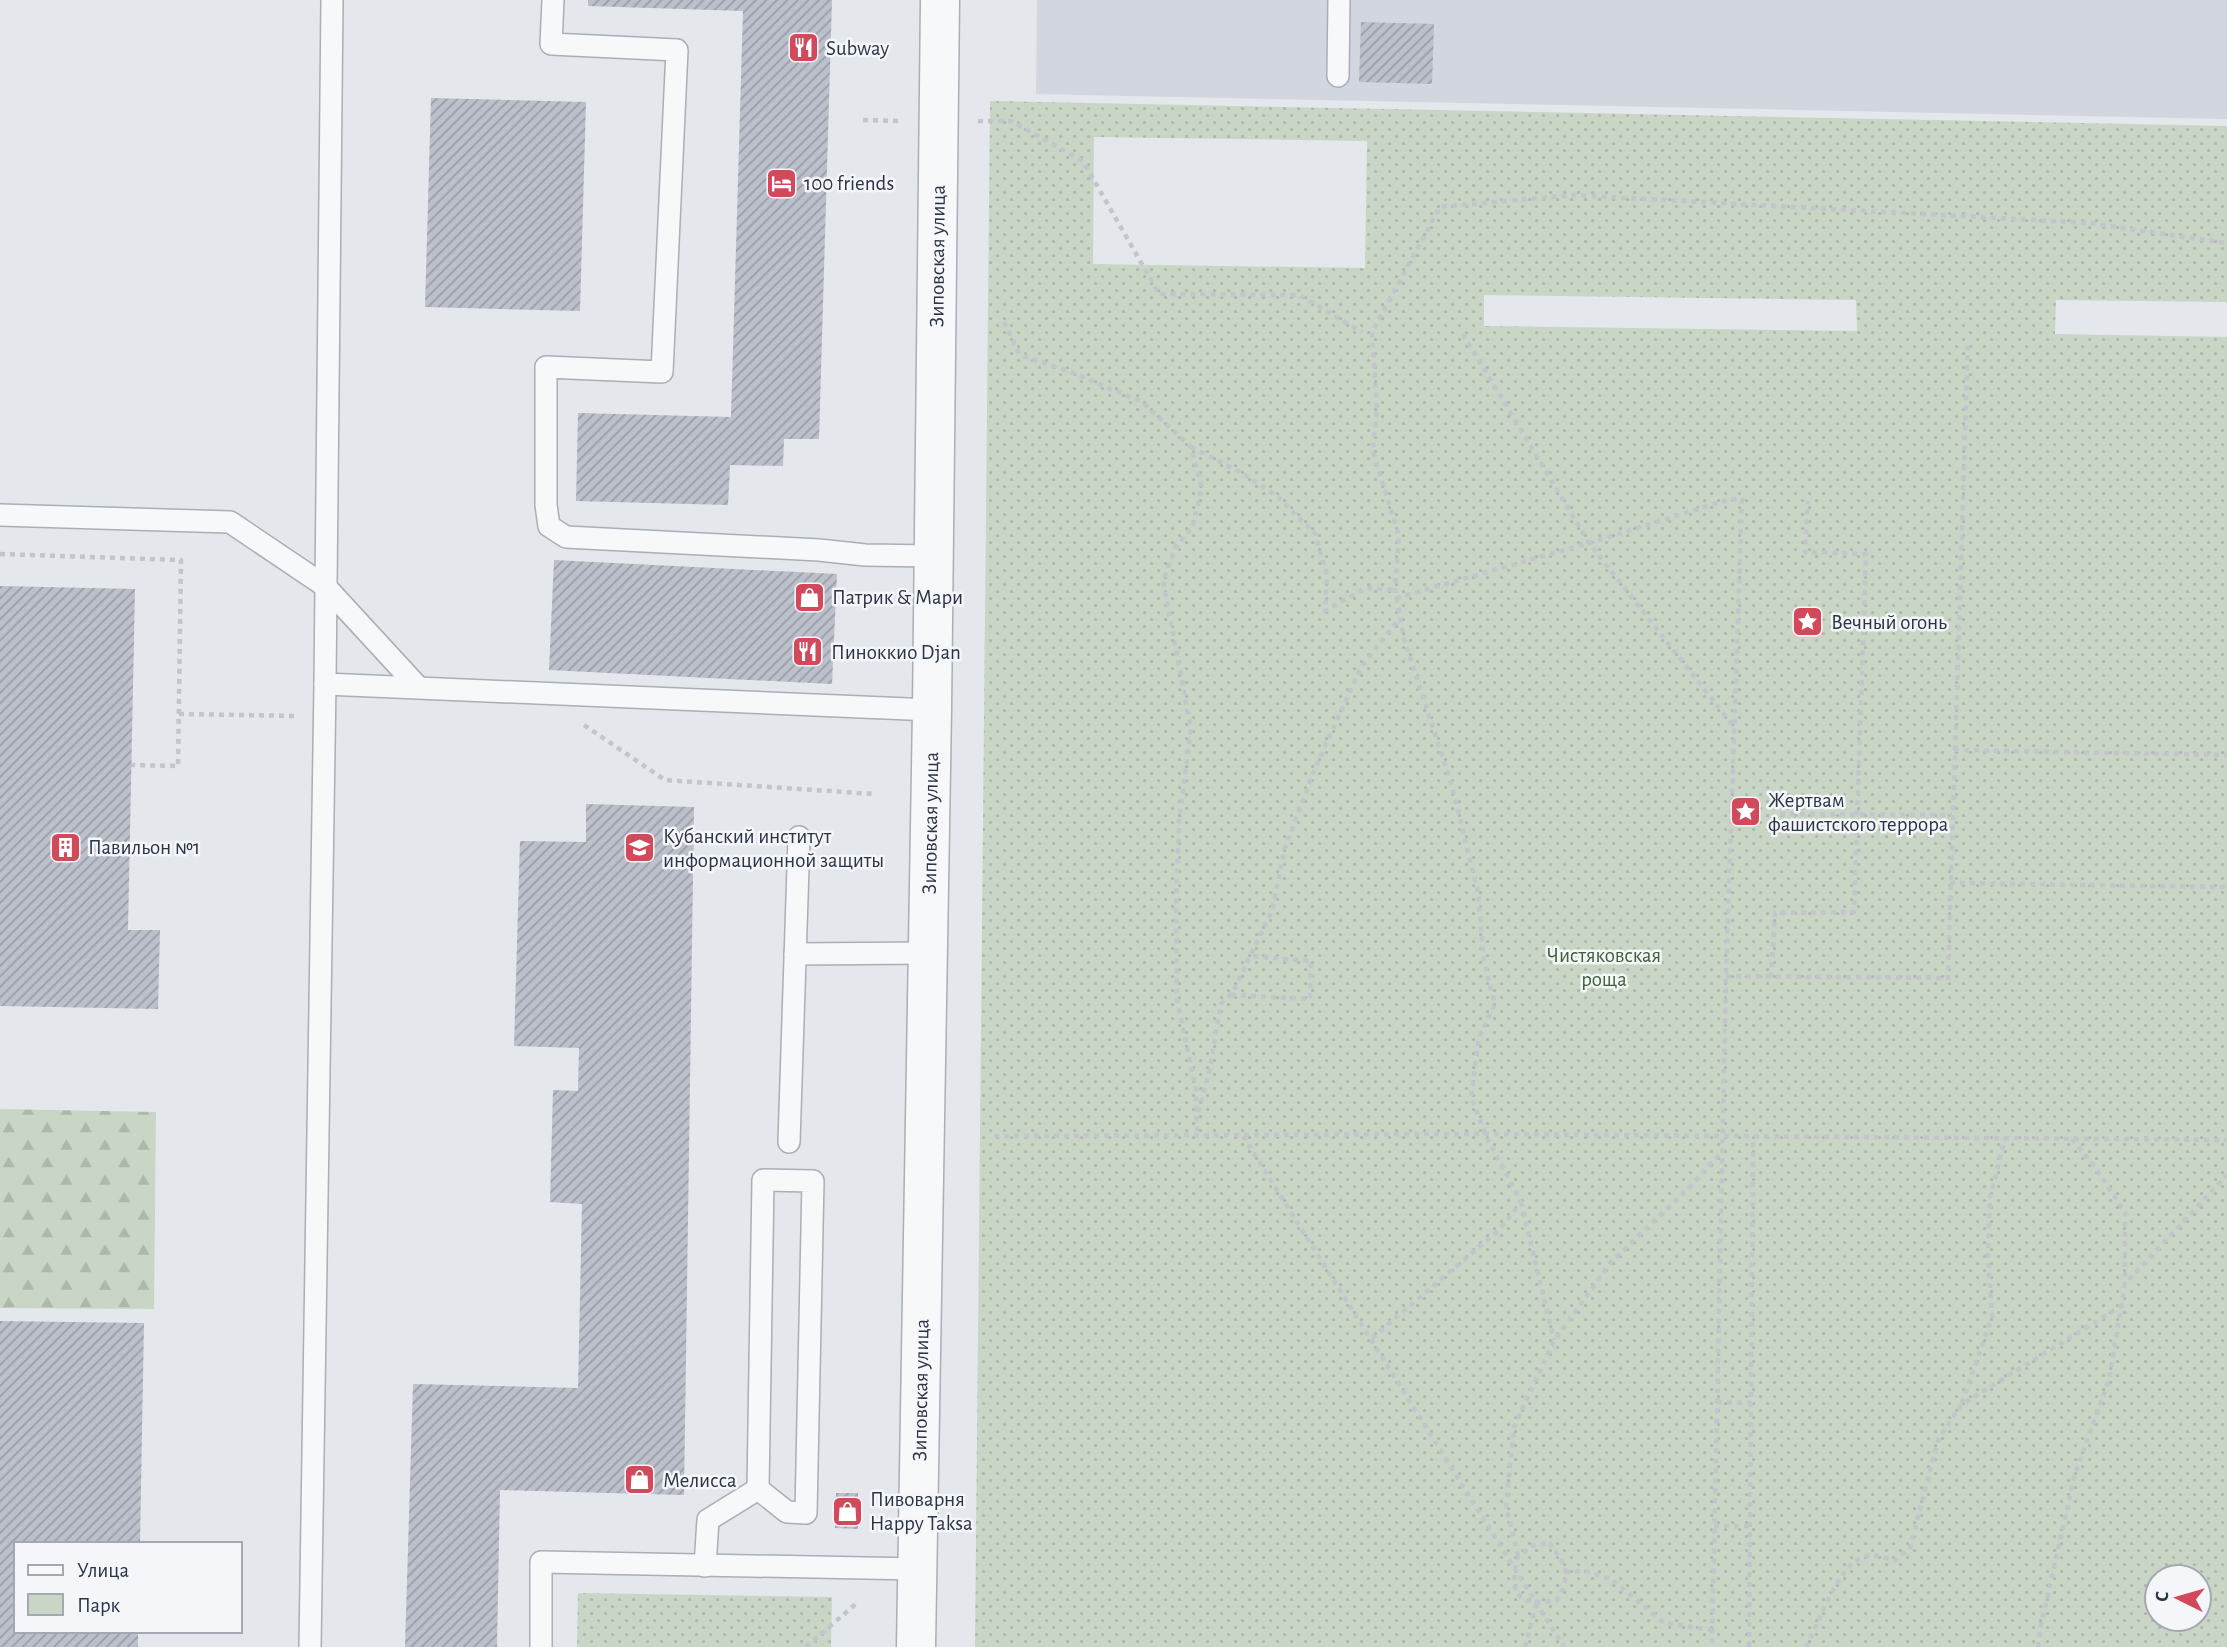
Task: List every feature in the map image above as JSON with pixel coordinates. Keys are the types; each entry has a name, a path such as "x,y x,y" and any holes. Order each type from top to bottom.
{"street":[{"name":"Зиповская улица","path":"916,1647 932,710 940,0"}],"lane":[{"path":"310,1647 325,684 332,0"},
{"path":"553,0 551,44 677,50 662,373 546,367 546,505 550,526 566,537 805,549 865,555 933,556"},
{"path":"1338,76 1339,0"},
{"path":"0,515 230,522 325,586 418,687"},
{"path":"325,684 932,710"},
{"path":"789,1142 799,837"},
{"path":"795,954 928,953"},
{"path":"763,1180 813,1181 806,1513 787,1511 758,1489 763,1180"},
{"path":"705,1566 708,1520 758,1489"},
{"path":"541,1647 541,1562 917,1569"}],"path":[{"path":"1010,121 1083,161 1159,294 1299,295 1362,332"},
{"path":"1554,1341 1521,1202 1485,1134 1471,1096 1479,1037 1495,1004 1484,962 1478,892 1451,783 1404,639 1395,590 1399,536 1373,452 1377,407 1372,332 1440,207 1572,195 2089,223 2227,243"},
{"path":"1004,322 1020,355 1071,372 1142,402 1191,447 1240,472 1279,497 1315,534 1327,576 1325,611 1366,588 1395,590"},
{"path":"1463,334 1589,543 1735,728"},
{"path":"1726,976 1948,978 1968,341"},
{"path":"1191,447 1202,488 1192,528 1176,546 1163,581 1191,729 1179,820 1177,999 1196,1090 1198,1135"},
{"path":"1396,598 1727,500 1742,499 1726,976 1712,1647"},
{"path":"1771,977 1775,913 1854,912 1866,554 1805,552 1808,501"},
{"path":"0,554 181,560 178,766 131,765"},
{"path":"1196,1116 1209,1073 1222,1004 1230,995 1272,911 1285,848 1314,771 1361,667 1400,618"},
{"path":"179,714 323,717"},
{"path":"584,725 665,780 874,794"},
{"path":"1954,750 2227,755"},
{"path":"1780,814 1952,815"},
{"path":"1950,883 2227,887"},
{"path":"1230,995 1310,999 1311,961 1250,956"},
{"path":"994,1136 1485,1134 2227,1140"},
{"path":"1243,1135 1564,1647"},
{"path":"1749,1647 1754,1138"},
{"path":"1806,1647 1846,1569 1861,1557 1877,1555 1894,1561 1910,1548 1938,1440 1961,1405 1993,1317 1988,1255 1990,1198 2005,1139"},
{"path":"2038,1647 2075,1474 2109,1380 2125,1284 2125,1213 2096,1168 2072,1139"},
{"path":"1518,1556 1532,1546 1549,1543 1564,1560 1566,1586 1557,1600 1536,1604 1526,1602 1516,1591 1513,1574 1518,1556 1506,1506 1514,1427 1554,1341 1611,1262 1688,1189 1723,1150"},
{"path":"2125,1284 2227,1175"},
{"path":"1372,1338 1499,1230 1521,1202"},
{"path":"1961,1405 2122,1306"},
{"path":"1717,1402 1752,1403"},
{"path":"1714,1526 1750,1526"},
{"path":"1565,1572 1584,1570 1611,1579 1664,1623 1712,1630"},
{"path":"806,1647 857,1602"},
{"path":"1525,1647 1536,1604"}],"shaded area":[{"path":"1037,0 2227,0 2227,119 1036,94"}],"green space":[{"name":"Чистяковская роща","path":"990,101 2227,126 2227,302 2056,300 2055,334 2227,337 2227,1647 975,1647","holes":["1094,137 1367,141 1365,268 1093,264","1484,295 1856,300 1857,331 1484,326"]},
{"path":"0,1109 156,1112 154,1309 0,1308"},
{"path":"578,1593 832,1597 831,1647 577,1647"}],"building":[{"path":"588,0 832,0 819,439 784,439 783,466 730,465 728,505 576,501 578,413 731,417 743,11 588,6"},
{"path":"1361,22 1434,24 1432,84 1359,82"},
{"path":"431,98 586,102 580,311 425,307"},
{"path":"554,560 837,574 832,684 549,670"},
{"name":"Павильон №1","path":"0,586 135,589 128,930 160,930 158,1009 0,1006"},
{"path":"586,804 694,807 684,1495 500,1490 497,1647 405,1647 413,1384 578,1388 582,1204 550,1202 553,1090 578,1091 579,1048 514,1046 520,841 586,842"},
{"path":"0,1321 144,1323 140,1542 14,1542 14,1633 138,1633 138,1647 0,1647"},
{"name":"Пивоварня Happy Taksa","path":"836,1493 858,1493 858,1529 835,1528"}],"place":[{"name":"Subway","path":"803,48"},
{"name":"100 friends","path":"781,183"},
{"name":"Патрик & Мари","path":"809,597"},
{"name":"Вечный огонь","path":"1808,622"},
{"name":"Пиноккио Djan","path":"808,652"},
{"name":"Жертвам фашистского террора","path":"1745,812"},
{"name":"Павильон №1","path":"65,847"},
{"name":"Кубанский институт информационной защиты","path":"640,848"},
{"name":"Мелисса","path":"640,1480"},
{"name":"Пивоварня Happy Taksa","path":"847,1511"}]}
